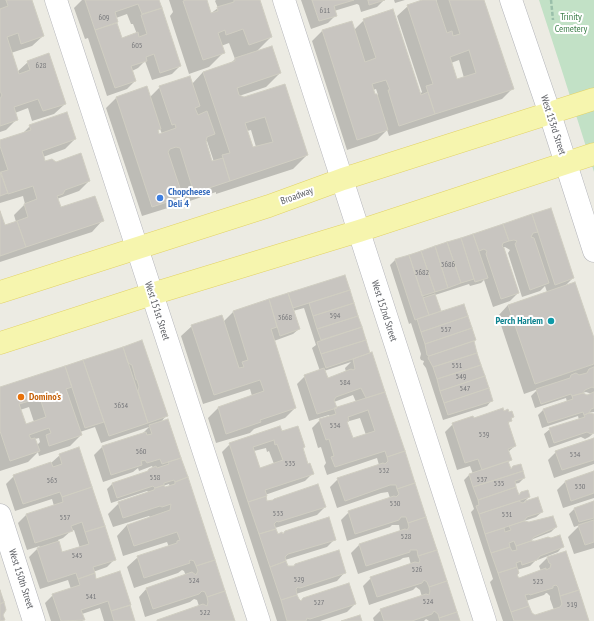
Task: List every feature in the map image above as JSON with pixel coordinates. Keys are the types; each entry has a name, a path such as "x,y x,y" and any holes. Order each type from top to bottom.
{"main road":[{"name":"Broadway","path":"0,292 269,206 343,179 594,99"},
{"path":"0,343 152,294 359,232 594,154"}],"street":[{"name":"West 151st Street","path":"56,0 259,621"},
{"name":"West 152nd Street","path":"284,0 485,621"},
{"name":"West 153rd Street","path":"511,0 550,114 594,251"},
{"name":"West 150th Street","path":"0,515 34,621"}],"path":[{"path":"551,0 553,20"}],"green space":[{"name":"Trinity Cemetery","path":"539,0 594,0 594,172 563,74"}],"building":[{"path":"6,0 32,0 44,36 21,44 18,33 7,37 19,74 30,70 27,61 49,53 66,104 43,111 38,99 14,107 18,120 0,126 0,99 2,95 0,91 0,9 8,6"},
{"path":"85,0 159,0 162,8 142,14 138,4 115,12 118,22 95,30"},
{"path":"207,0 211,13 218,11 217,7 234,2 234,0 260,0 272,37 249,45 243,29 226,35 225,30 218,33 225,53 203,60 183,1"},
{"path":"312,0 354,0 334,6 337,16 319,21"},
{"path":"368,0 385,0 369,5"},
{"path":"422,0 436,0 447,33 452,31 453,36 460,34 449,0 484,0 514,89 435,114 426,86 433,84 407,5","holes":["469,50 476,73 457,79 450,57"]},
{"path":"162,8 181,66 160,73 154,54 146,57 147,61 131,66 136,81 115,88 95,30 117,23 122,38 138,32 139,37 147,34 141,15"},
{"path":"393,9 421,95 428,92 435,114 399,126 386,80 372,84 375,94 377,94 388,130 357,140 322,30 352,21 365,62 376,58 363,19"},
{"path":"272,46 281,73 237,88 239,95 244,97 285,84 308,155 230,181 222,155 230,153 203,72 235,61 235,58","holes":["265,117 273,142 253,147 245,123"]},
{"path":"190,76 200,106 195,108 198,115 207,111 215,134 207,137 206,141 212,161 223,158 230,181 194,193 180,148 176,147 170,149 168,152 183,197 152,207 116,97 147,86 161,129 158,130 159,134 176,128 175,124 172,125 159,86"},
{"path":"67,112 76,139 42,151 45,161 52,159 56,162 81,153 90,181 65,190 63,194 57,196 61,207 95,196 104,221 26,247 17,221 28,217 24,204 37,199 33,186 8,194 1,172 8,170 0,146 0,140 31,130 29,125"},
{"path":"0,172 8,193 0,196"},
{"path":"551,208 574,278 555,285 532,214"},
{"path":"0,211 5,225 17,221 26,247 0,256"},
{"path":"532,214 538,232 533,233 531,237 534,238 549,283 530,290 515,244 517,241 509,241 503,224"},
{"path":"503,224 509,241 503,243 502,246 504,248 519,293 501,299 486,254 487,251 484,249 479,251 473,234"},
{"path":"473,234 488,278 475,282 461,238"},
{"path":"461,238 474,279 461,283 447,242"},
{"path":"447,242 461,283 448,288 435,246"},
{"path":"435,246 448,288 435,292 421,251"},
{"path":"421,251 435,292 422,296 409,255"},
{"path":"409,255 429,315 415,320 395,259"},
{"path":"345,275 350,290 293,308 288,293"},
{"name":"Perch Harlem","path":"575,282 594,338 594,364 535,384 508,305"},
{"path":"350,290 354,303 313,316 309,303"},
{"path":"288,293 300,329 280,336 269,299"},
{"path":"435,294 441,311 429,315 423,298"},
{"path":"269,299 277,327 271,329 296,408 260,420 261,422 226,434 218,407 264,391 260,380 214,395 191,325 222,315 239,368 244,367 242,362 248,360 233,311"},
{"path":"354,303 358,316 317,329 313,316"},
{"path":"464,304 468,316 421,332 417,319"},
{"path":"358,316 362,327 321,340 317,329"},
{"path":"468,316 472,328 425,344 421,332"},
{"path":"362,327 366,340 321,354 317,342"},
{"path":"472,328 476,340 429,356 427,355 425,344"},
{"path":"142,340 168,416 148,423 138,391 139,387 137,380 132,365 128,363 123,347"},
{"path":"366,340 370,353 326,368 321,354"},
{"path":"474,341 477,353 433,367 428,358 429,356"},
{"path":"123,347 148,423 109,436 83,360"},
{"path":"372,352 385,392 366,398 361,388 336,397 334,400 337,408 317,414 304,375 324,368 328,378 351,369 353,370 355,369 353,359"},
{"path":"477,353 481,365 437,379 433,367"},
{"path":"83,360 104,422 85,428 65,366"},
{"path":"481,365 485,376 440,391 437,379"},
{"path":"65,366 72,387 66,389 82,435 49,446 46,435 51,433 49,428 29,435 31,439 35,438 40,451 10,461 0,431 0,387","holes":["40,398 46,417 26,424 19,404"]},
{"path":"594,367 594,388 592,387 585,390 583,393 572,396 571,394 541,404 536,389 570,378 571,375 576,373 579,375 587,373 589,369"},
{"path":"485,376 489,388 444,403 440,391"},
{"path":"489,388 493,401 448,415 444,403"},
{"path":"385,392 405,451 387,457 385,451 335,467 331,457 334,456 329,439 326,440 319,419 336,414 334,408","holes":["368,410 375,431 353,438 347,422 349,421 348,417"]},
{"path":"594,392 594,408 591,409 589,413 584,415 583,412 548,423 543,409 573,399 572,396 583,393 587,395"},
{"path":"503,408 504,411 508,409 509,412 512,411 514,417 511,418 512,421 508,422 516,446 508,449 512,460 482,470 478,459 465,463 452,423 473,416 474,418"},
{"path":"589,413 594,414 594,433 591,434 587,432 554,443 549,428 585,417 584,415"},
{"path":"168,419 181,458 162,464 160,459 147,463 145,460 141,461 142,465 111,475 102,446 146,432 147,435 152,434 149,425"},
{"path":"280,426 282,431 298,426 305,447 303,448 308,464 310,463 314,474 265,490 267,496 248,502 229,443","holes":["274,440 275,445 277,444 283,460 260,468 253,447"]},
{"path":"594,438 594,460 562,470 555,451"},
{"path":"79,447 92,487 62,497 60,492 23,504 13,475 51,462 53,467 62,464 59,454"},
{"path":"405,451 415,483 397,489 396,485 390,485 345,501 337,478 383,463 385,464 388,461 387,457"},
{"path":"181,458 188,477 175,482 174,480 164,483 164,485 155,488 153,486 117,498 112,483 148,471 156,466 157,468 169,464 168,462"},
{"path":"508,461 511,469 513,466 521,464 523,471 473,487 469,474"},
{"path":"523,471 525,478 515,481 516,487 478,500 473,487"},
{"path":"594,471 594,493 571,501 565,481"},
{"path":"188,477 215,560 196,566 194,561 191,560 189,561 190,563 144,578 137,556 177,543 177,541 180,540 177,532 134,546 127,525 170,510 171,504 123,518 118,502 154,490 155,488 164,485 165,487 175,484 175,482"},
{"path":"415,483 426,517 408,523 406,517 401,517 399,520 355,534 348,511 394,496 396,497 399,494 397,489"},
{"path":"318,484 326,507 278,522 277,521 274,524 276,529 259,534 248,502 266,496 267,501 273,500"},
{"path":"92,487 105,526 85,532 82,522 71,526 73,531 35,543 26,514 63,502 62,497"},
{"path":"516,487 519,495 521,492 528,490 530,497 479,514 476,506 479,505 478,500"},
{"path":"538,497 543,512 527,517 524,521 485,534 479,514 519,501 522,503 526,502 525,501"},
{"path":"594,501 594,518 579,522 574,508"},
{"path":"553,516 557,527 534,537 531,541 516,546 514,541 509,543 510,547 491,553 485,534 504,528 505,532 511,530 509,526 524,521 529,522"},
{"path":"329,517 336,540 288,554 285,557 286,561 270,567 259,534 276,529 278,534 282,532 283,534 285,531"},
{"path":"426,517 437,550 418,556 417,550 410,550 410,552 366,566 359,544 405,529 407,530 409,527 408,523"},
{"path":"594,520 594,542 585,545 578,525"},
{"path":"105,526 116,560 93,567 95,573 78,579 76,573 48,582 37,548 59,541 62,552 89,544 85,532"},
{"path":"560,535 564,547 540,556 537,560 522,565 521,561 516,563 517,567 498,573 491,553 510,547 512,551 517,550 516,546 531,541"},
{"path":"339,550 346,573 300,588 298,587 296,589 297,595 281,600 270,567 286,561 288,566 294,566 295,564"},
{"path":"437,550 447,581 429,587 427,582 424,580 422,583 377,597 370,577 415,562 419,563 420,560 418,556"},
{"path":"566,551 579,590 560,596 556,585 553,586 553,588 530,595 525,595 529,606 511,612 498,573 517,567 519,573 517,575 519,578 546,568 546,570 550,568 551,564 549,563 547,557"},
{"path":"215,560 225,591 207,597 205,592 202,591 199,594 153,609 146,588 192,572 196,575 198,571 196,566"},
{"path":"120,571 131,605 111,611 108,601 81,610 85,620 61,621 52,594 80,585 78,579 95,573 96,579"},
{"path":"447,581 457,612 439,618 438,614 434,611 432,614 412,621 384,621 380,609 426,594 429,595 429,587"},
{"path":"349,583 356,604 310,619 307,618 306,621 287,621 281,600 297,595 301,601 303,598"},
{"path":"0,590 4,602 0,604"},
{"path":"579,590 589,621 514,621 511,612 529,606 532,613 535,615 560,607 562,604 560,596"},
{"path":"225,591 235,621 157,621 203,604 207,606 207,597"},
{"path":"4,602 6,610 3,615 5,620 0,621 0,604"},
{"path":"130,605 135,621 114,621 111,611"},
{"path":"457,612 460,621 440,621 439,618"},
{"path":"360,615 362,621 341,621"}],"place":[{"name":"Chopcheese Deli 4","path":"160,198"},
{"name":"Perch Harlem","path":"551,321"},
{"name":"Domino's","path":"21,397"}]}
